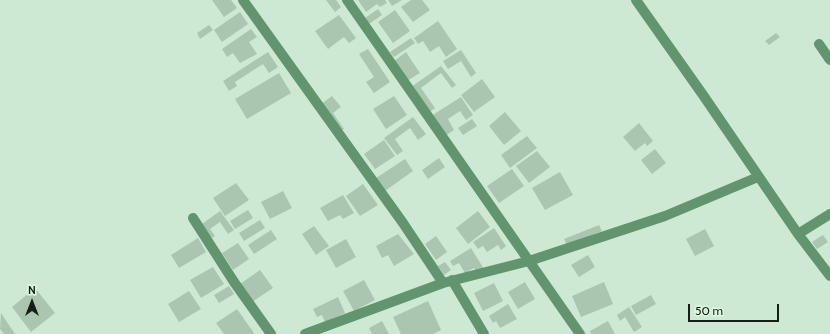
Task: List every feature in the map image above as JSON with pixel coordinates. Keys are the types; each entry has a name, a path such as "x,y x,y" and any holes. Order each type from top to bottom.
{"street":[{"path":"243,0 398,217 447,281 484,334"},
{"path":"347,0 580,334"},
{"path":"636,0 703,94 798,234 830,276"},
{"path":"819,44 830,60"},
{"path":"311,333 447,281 529,261 665,216 758,177"},
{"path":"798,234 830,214"},
{"path":"193,218 234,282 271,334"}],"building":[{"path":"212,0 231,0 237,8 224,17"},
{"path":"326,0 336,0 341,7 335,12"},
{"path":"358,0 385,0 387,3 380,7 377,4 366,12"},
{"path":"388,0 402,0 392,6"},
{"path":"411,0 422,0 430,10 413,22 401,7"},
{"path":"378,9 382,15 369,24 365,18"},
{"path":"395,10 410,31 393,43 378,22"},
{"path":"240,12 248,24 222,42 214,30"},
{"path":"339,15 356,38 349,43 344,37 328,49 315,31"},
{"path":"438,21 457,49 446,57 439,46 430,52 423,41 418,44 414,38"},
{"path":"209,25 213,30 200,39 197,33"},
{"path":"251,29 257,37 249,42 257,54 240,63 233,53 227,57 222,49"},
{"path":"776,33 780,37 769,45 765,41"},
{"path":"411,38 415,43 394,57 390,52"},
{"path":"368,49 390,82 374,93 366,82 374,77 359,54"},
{"path":"461,50 476,73 471,77 461,61 448,69 443,61"},
{"path":"268,52 278,67 269,73 263,64 235,82 237,86 229,91 223,81"},
{"path":"406,52 420,73 407,81 394,61"},
{"path":"441,66 456,85 452,88 441,73 421,88 435,108 428,113 411,87"},
{"path":"279,73 291,93 247,119 235,99"},
{"path":"482,79 495,97 474,112 461,95"},
{"path":"332,96 341,107 333,113 344,129 339,132 320,105"},
{"path":"394,96 407,115 386,129 373,109"},
{"path":"461,97 473,115 466,120 460,111 448,119 454,130 445,136 431,116"},
{"path":"505,112 521,131 504,145 489,126"},
{"path":"413,117 426,134 418,140 410,128 395,139 403,151 397,155 384,138"},
{"path":"472,119 477,126 463,135 458,128"},
{"path":"639,123 653,141 647,146 645,143 635,151 623,137"},
{"path":"527,136 537,148 510,168 501,155"},
{"path":"384,140 395,156 375,169 364,154"},
{"path":"655,149 666,163 652,174 641,160"},
{"path":"537,151 550,167 529,183 516,166"},
{"path":"439,158 445,167 428,179 422,170"},
{"path":"405,159 413,171 385,191 376,178"},
{"path":"512,169 524,186 499,203 487,186"},
{"path":"560,172 573,195 545,210 532,188"},
{"path":"236,183 249,200 225,216 213,198"},
{"path":"363,184 378,205 360,216 346,196"},
{"path":"283,191 292,208 270,219 261,202"},
{"path":"343,195 354,213 343,219 340,215 328,221 320,208"},
{"path":"248,210 253,218 235,229 230,221"},
{"path":"220,211 234,230 228,234 220,222 210,229 215,236 209,240 199,226"},
{"path":"478,211 490,227 468,244 456,228"},
{"path":"260,220 265,228 244,241 239,233"},
{"path":"599,225 602,231 567,245 564,239"},
{"path":"314,226 329,246 316,255 302,234"},
{"path":"494,228 506,246 501,250 498,245 487,252 483,246 478,249 473,242"},
{"path":"705,229 714,246 695,256 686,239"},
{"path":"271,230 277,239 254,254 248,245"},
{"path":"398,234 414,254 394,266 388,255 382,258 376,246"},
{"path":"823,235 828,242 817,249 812,242"},
{"path":"436,236 447,252 436,260 425,244"},
{"path":"198,238 206,252 179,268 171,255"},
{"path":"346,239 356,257 336,268 326,250"},
{"path":"238,243 249,259 233,270 222,253"},
{"path":"471,248 484,269 477,273 474,268 465,273 459,263 453,266 450,261"},
{"path":"588,255 595,267 579,277 571,265"},
{"path":"445,262 451,270 444,275 438,266"},
{"path":"213,267 224,284 201,298 190,280"},
{"path":"260,270 273,288 252,302 240,284"},
{"path":"364,280 375,300 354,311 343,291"},
{"path":"525,282 535,299 518,309 508,292"},
{"path":"604,282 613,304 581,317 572,296"},
{"path":"494,283 503,301 483,311 474,293"},
{"path":"229,286 234,294 219,303 214,295"},
{"path":"35,288 55,313 31,332 12,307"},
{"path":"189,291 201,309 179,322 168,304"},
{"path":"651,295 656,304 636,315 631,306"},
{"path":"338,297 345,313 325,322 322,315 317,317 313,309"},
{"path":"428,301 441,330 433,334 401,334 393,317"},
{"path":"508,304 517,319 500,328 496,321 493,323 489,316"},
{"path":"629,307 642,327 634,332 625,317 620,321 617,315"},
{"path":"237,309 254,333 253,334 224,334 216,323"},
{"path":"1,313 15,334 4,334 0,329"},
{"path":"382,321 389,334 372,334 369,328"},
{"path":"608,321 615,334 591,334 590,331"}]}
